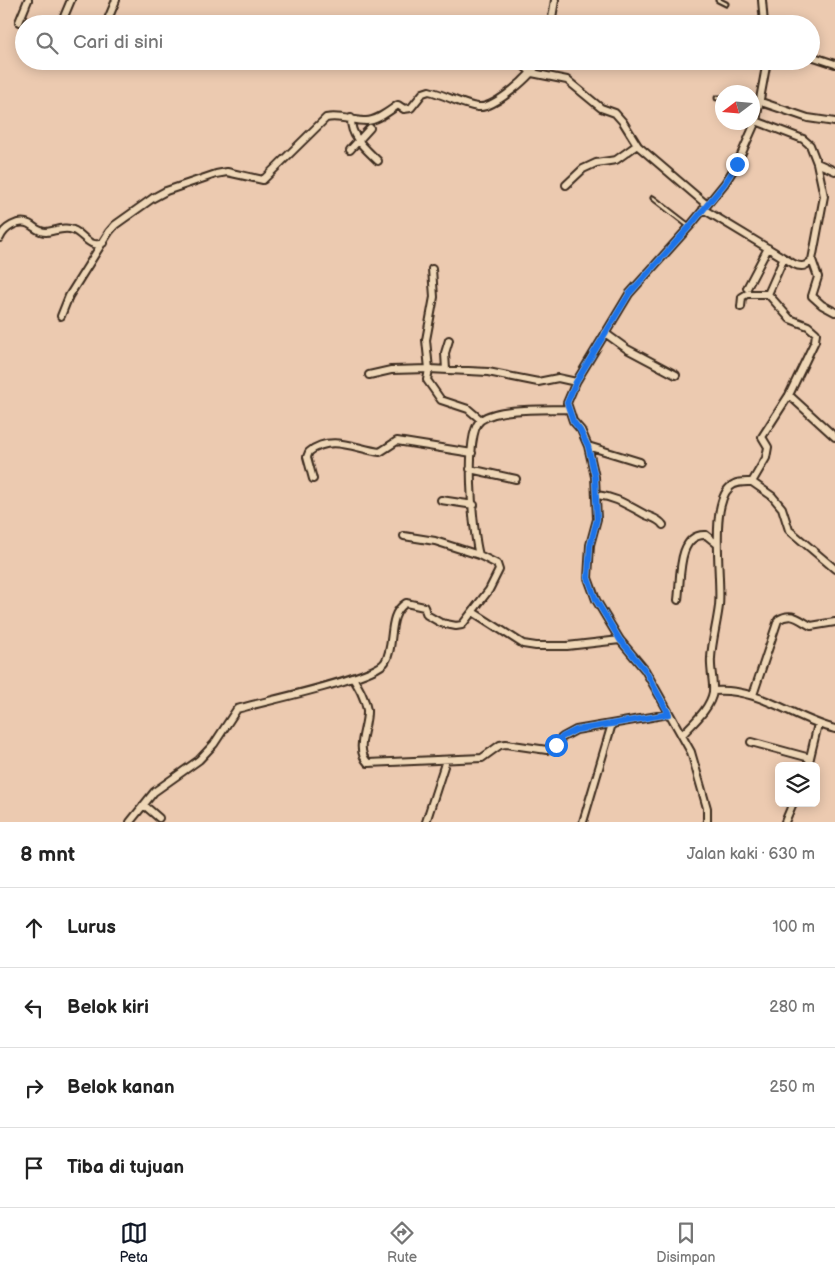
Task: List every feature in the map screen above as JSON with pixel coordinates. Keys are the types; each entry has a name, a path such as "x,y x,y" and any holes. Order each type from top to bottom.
{"street":[{"path":"22,15 28,0"},
{"path":"65,15 71,0"},
{"path":"110,15 116,0"},
{"path":"552,15 555,0"},
{"path":"762,0 763,15"},
{"path":"820,59 835,64"},
{"path":"528,70 532,73 567,80 601,108 615,113 637,145 705,207 800,267 812,260"},
{"path":"61,316 69,296 115,225 166,191 206,176 227,172 248,176 256,180 264,180 321,121 331,117 364,121 373,120 398,105 407,110 423,93 429,91 479,107 488,106 534,70"},
{"path":"760,106 766,70"},
{"path":"761,102 808,118 835,122"},
{"path":"351,118 350,127 358,140 378,161"},
{"path":"760,123 803,139 810,145 817,163 824,196 812,260 818,277 812,296 822,305 835,312"},
{"path":"350,150 370,128"},
{"path":"707,822 707,808 698,772 682,735 645,670 620,640 596,600 588,578 590,546 597,519 597,495 588,446 568,409 569,396 576,382 629,294 705,207 737,164 752,130"},
{"path":"566,185 583,169 596,162 616,160 637,145"},
{"path":"817,163 835,171"},
{"path":"0,238 9,226 24,223 44,232 66,228 74,230 90,243 98,245 103,243"},
{"path":"748,288 768,248"},
{"path":"768,294 784,258"},
{"path":"432,269 434,297 426,340 429,369 427,380 441,400 468,409 481,420"},
{"path":"741,308 742,297 747,294 768,294 790,319 808,326 816,333 815,341 789,395 762,437 768,447 766,458 752,482"},
{"path":"606,333 627,349 676,375"},
{"path":"446,370 445,353 449,340"},
{"path":"369,375 391,370 429,369 488,372 538,382 558,378 576,382"},
{"path":"789,395 835,437"},
{"path":"479,555 475,540 474,505 469,478 475,428 481,420 516,411 568,409"},
{"path":"313,479 308,456 309,452 328,445 352,444 380,452 397,441 472,453"},
{"path":"588,446 640,462"},
{"path":"470,468 516,479"},
{"path":"682,735 705,710 713,691 710,676 711,658 719,605 717,544 720,514 729,488 735,483 752,482 772,496 782,508 789,530 835,569"},
{"path":"597,495 619,499 658,519 663,525"},
{"path":"441,500 474,505"},
{"path":"678,600 683,554 688,540 693,536 706,535 717,544"},
{"path":"130,822 166,782 199,760 214,744 237,709 353,678 379,668 384,664 398,610 406,602 419,605 434,620 450,626 462,625 489,590 499,570 496,564 479,555 435,541 404,536"},
{"path":"473,612 523,644 567,646 620,640"},
{"path":"753,695 778,620 790,616 797,617 811,626 835,622"},
{"path":"353,678 365,701 367,713 361,748 362,757 368,763 482,758 500,745 506,744 547,750 562,737 576,730 669,714"},
{"path":"713,691 738,690 818,724 835,729"},
{"path":"582,822 612,724"},
{"path":"809,762 818,724"},
{"path":"751,742 810,758"},
{"path":"426,822 446,760"},
{"path":"144,805 159,818"},
{"path":"785,822 791,807"}],"lane":[{"path":"718,0 726,4"},
{"path":"653,198 690,226"}],"route":[{"path":"556,745 562,737 576,730 669,714 645,670 620,640 596,600 588,578 590,546 597,519 595,477 588,446 573,421 567,403 576,382 629,294 690,226 725,183 737,164"}]}
